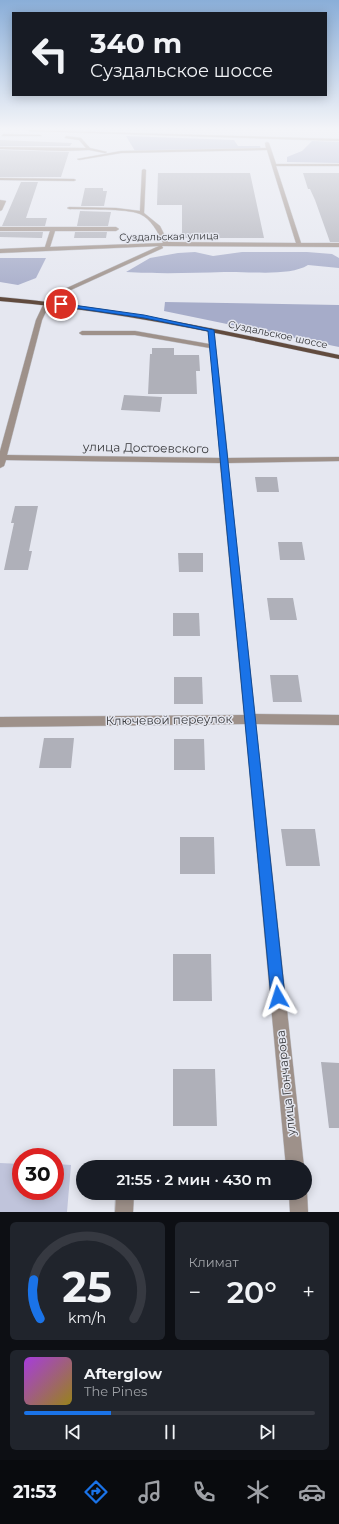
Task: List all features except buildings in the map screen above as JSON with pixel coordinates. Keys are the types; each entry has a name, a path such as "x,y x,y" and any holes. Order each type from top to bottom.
{"main road":[{"name":"Суздальское шоссе","path":"0,299 46,302 144,317 339,357"}],"street":[{"path":"142,213 143,187"},
{"path":"281,187 299,245"},
{"path":"0,201 4,201 0,210"},
{"path":"0,466 1,457 35,333 46,302 60,293 166,244 158,227 142,213 116,209 69,208"},
{"path":"0,229 116,229"},
{"path":"47,250 53,229"},
{"name":"Суздальская улица","path":"0,252 166,244 339,245"},
{"name":"улица Гончарова","path":"211,330 294,1160"},
{"path":"82,333 135,333 212,347"},
{"name":"улица Достоевского","path":"1,457 224,461 339,459"},
{"name":"Ключевой переулок","path":"0,722 250,719 339,720"},
{"path":"124,1200 124,1212"},
{"path":"299,1200 300,1212"}],"shaded area":[{"path":"195,252 213,256 242,252 307,252 332,254 339,258 339,268 308,265 300,269 290,271 268,273 126,272 150,258 178,253"},
{"path":"0,258 46,258 36,278 18,285 0,282"},
{"path":"165,302 339,305 339,347 164,311"},
{"path":"0,1163 12,1164 12,1200 64,1200 64,1165 71,1165 67,1212 0,1212"}],"route":[{"path":"61,304 144,317 211,330 278,997"}]}
